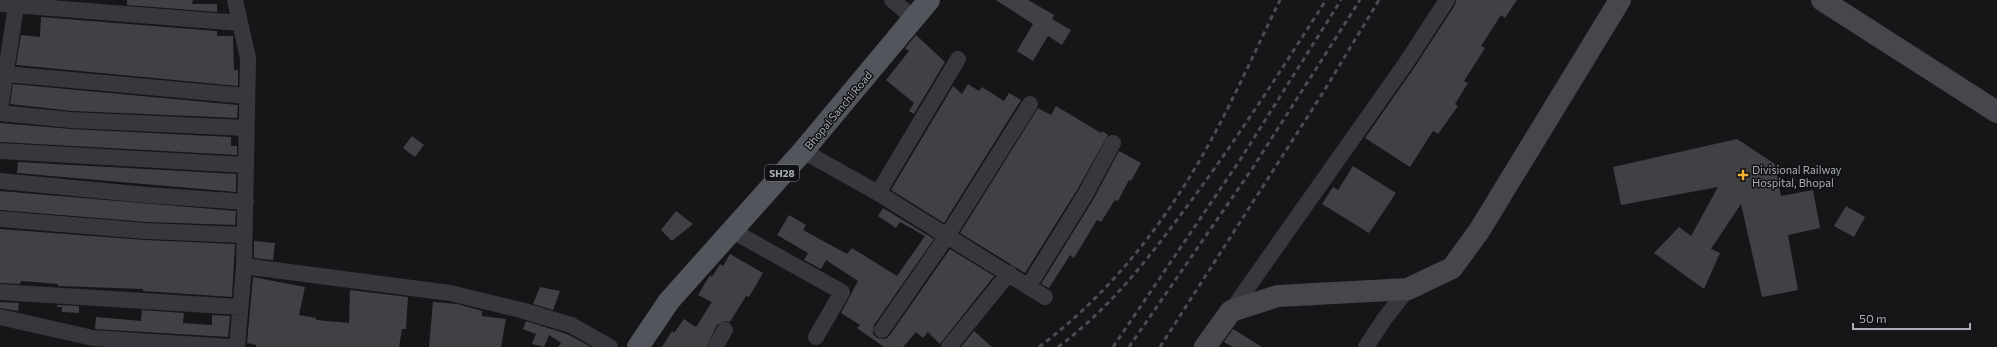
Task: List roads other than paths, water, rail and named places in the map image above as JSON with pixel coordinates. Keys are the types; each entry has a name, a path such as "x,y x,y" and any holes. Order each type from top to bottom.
{"main road":[{"name":"Bhopal Sanchi Road","path":"638,347 669,301 803,151 915,20 929,0"}],"street":[{"path":"235,0 248,58 244,266 237,347"},
{"path":"892,0 915,20"},
{"path":"1205,347 1406,63 1447,0"},
{"path":"1231,311 1278,296 1408,289 1452,268 1479,231 1620,0"},
{"path":"1822,0 1997,112"},
{"path":"0,4 16,2 240,23"},
{"path":"0,109 6,74 5,45 16,2"},
{"path":"878,193 958,59"},
{"path":"6,74 247,96"},
{"path":"882,330 948,236 1030,104"},
{"path":"0,113 71,120 246,128"},
{"path":"1028,287 1085,195 1113,143"},
{"path":"0,151 245,165"},
{"path":"803,151 878,193 1009,273 1045,297"},
{"path":"0,180 147,195 246,202"},
{"path":"0,219 154,231 244,235"},
{"path":"731,230 842,292 816,337"},
{"path":"244,266 450,293 521,310 571,325 610,347"},
{"path":"949,347 1009,273"},
{"path":"1366,347 1385,318 1408,289"},
{"path":"0,292 240,307"},
{"path":"0,317 93,338 231,347"},
{"path":"714,347 725,330"}],"railway":[{"path":"1039,347 1082,311 1103,291 1140,248 1174,202 1214,135 1280,0"},
{"path":"1058,347 1075,334 1107,304 1136,272 1163,238 1235,140 1326,0"},
{"path":"1113,347 1240,160 1341,0"},
{"path":"1129,347 1252,169 1360,0"},
{"path":"1160,347 1324,91 1379,0"}],"place":[{"name":"Divisional Railway Hospital, Bhopal","path":"1743,175"}]}
